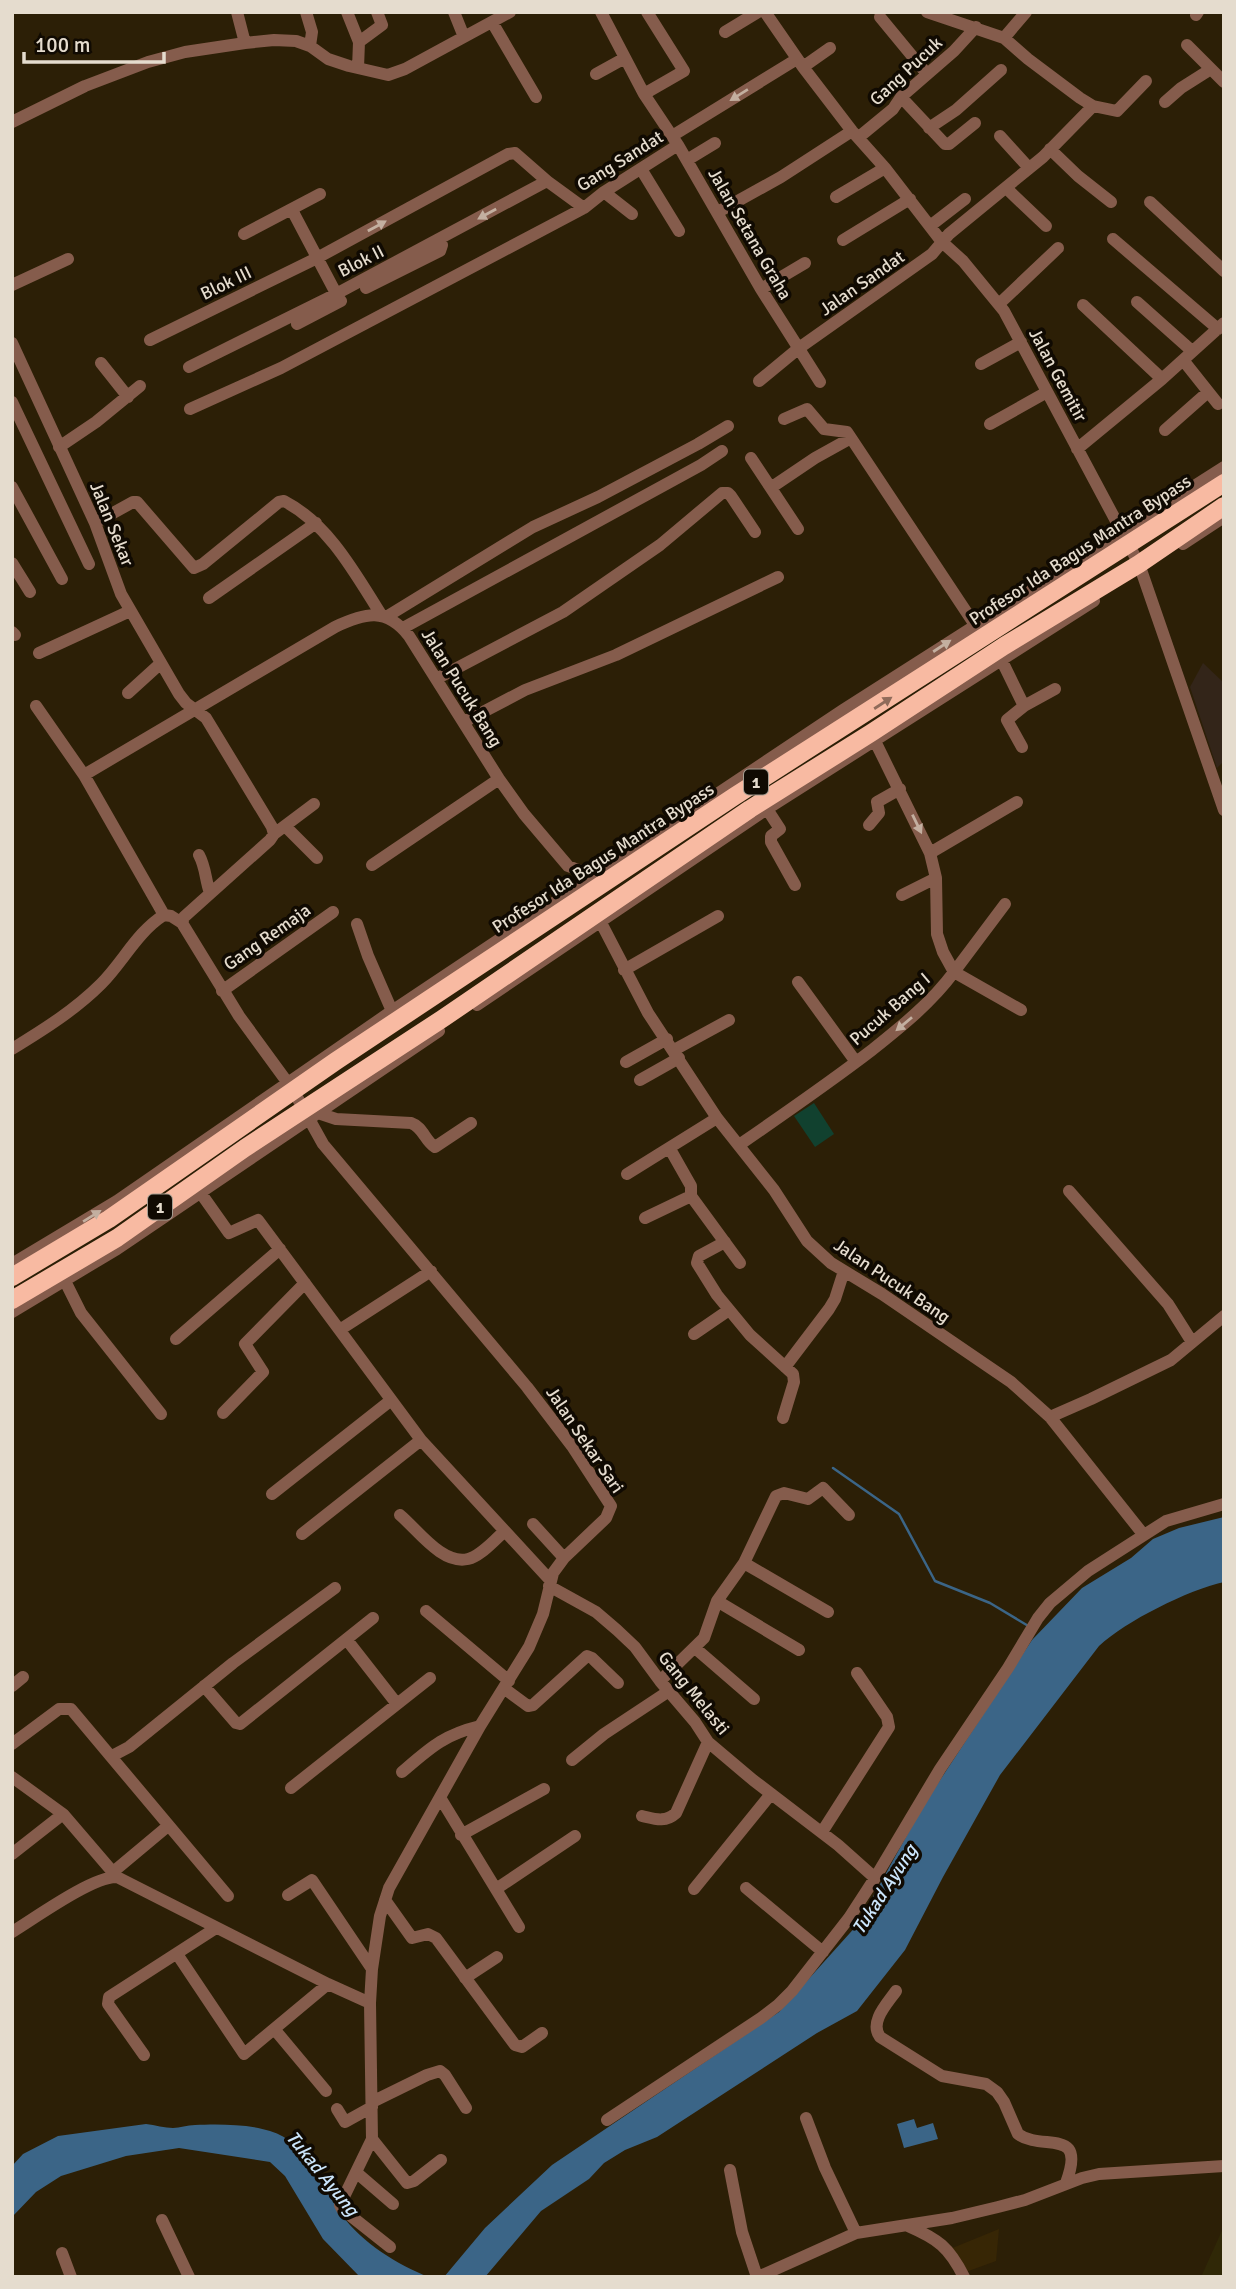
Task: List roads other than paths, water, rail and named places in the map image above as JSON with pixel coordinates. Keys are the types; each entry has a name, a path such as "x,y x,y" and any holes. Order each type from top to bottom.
{"highway":[{"name":"Profesor Ida Bagus Mantra Bypass","path":"12,1277 109,1219 291,1086 500,945 675,835 847,716 1012,617 1127,538 1224,483"},
{"name":"1","path":"12,1300 117,1238 245,1148 311,1113 599,918 689,850 750,809 873,737 996,650 1140,568 1224,506"},
{"path":"675,835 689,850"}],"street":[{"path":"237,12 245,43"},
{"path":"306,12 312,32 310,46"},
{"path":"347,12 359,42 358,68"},
{"path":"359,42 382,25 377,12"},
{"path":"454,12 464,37"},
{"path":"12,122 85,86 148,62 185,52 245,43 296,41 310,46 328,59 384,75 396,74 510,12"},
{"path":"601,12 644,94 675,141"},
{"path":"644,94 684,71 648,12"},
{"path":"725,32 758,12"},
{"name":"Jalan Gemitir","path":"765,12 800,63 856,134 930,226 949,238 963,261 999,303 1127,538 1140,568 1224,810"},
{"path":"927,12 1004,38 1028,59 1093,106 1117,111 1146,80"},
{"path":"1004,38 1026,12"},
{"path":"880,17 927,74"},
{"path":"492,22 536,97"},
{"name":"Gang Pucuk","path":"718,212 856,134 893,109 901,97 954,51 976,27"},
{"path":"1187,45 1224,82"},
{"name":"Gang Sandat","path":"317,258 508,154 515,153 584,208 641,169 675,141 800,63 830,48"},
{"path":"596,74 625,58"},
{"path":"1164,102 1211,69"},
{"path":"929,128 956,110 1002,70"},
{"path":"901,97 947,145 975,122"},
{"name":"Jalan Sandat","path":"759,381 799,348 932,254 1050,149 1093,106"},
{"path":"1000,136 1029,168"},
{"name":"Jalan Setana Graha","path":"675,141 761,289 820,382"},
{"path":"687,159 715,143"},
{"path":"1050,149 1111,202"},
{"path":"836,197 885,168"},
{"path":"641,169 679,231"},
{"name":"Blok II","path":"189,367 338,298 547,181"},
{"path":"1006,188 1046,226"},
{"path":"604,192 632,214"},
{"path":"244,234 320,194"},
{"path":"843,240 910,199"},
{"path":"930,226 965,199"},
{"path":"1150,202 1224,271"},
{"path":"190,409 281,368 584,208"},
{"path":"292,210 338,298 297,324"},
{"path":"1077,449 1221,326 1113,239"},
{"path":"999,303 1058,248"},
{"name":"Blok III","path":"150,340 317,258"},
{"path":"12,285 68,259"},
{"path":"761,289 805,263"},
{"path":"1137,302 1188,356 1208,392 1218,404"},
{"path":"1083,305 1162,379"},
{"path":"981,364 1021,342"},
{"name":"Jalan Sekar","path":"12,343 96,523 121,594 130,611 182,699 200,712 214,731 274,834"},
{"path":"101,363 128,397"},
{"path":"59,447 140,387"},
{"path":"1165,430 1208,392"},
{"path":"990,424 1047,393"},
{"path":"12,402 89,564"},
{"path":"784,419 807,409 824,429 847,432 975,625"},
{"path":"84,775 335,627 364,616 384,616 533,527 598,497 728,426"},
{"path":"772,487 815,457 851,438"},
{"path":"403,628 668,484 722,451"},
{"path":"751,458 798,529"},
{"path":"12,1264 117,1200 291,1086 392,1011 500,945 594,876 847,716 975,625 1127,538 1224,467"},
{"path":"12,487 62,579"},
{"path":"438,678 564,612 660,545 722,493 728,492 755,532"},
{"path":"96,523 137,502 194,568 203,564 279,502 288,503 316,523 384,616"},
{"path":"599,918 873,737 1224,517"},
{"path":"209,598 316,523"},
{"path":"12,563 30,592"},
{"path":"464,722 526,690 607,659 778,577"},
{"path":"39,653 130,611"},
{"name":"Jalan Pucuk Bang","path":"384,616 403,628 438,678 499,779 568,866 594,876"},
{"path":"1001,659 1024,706"},
{"path":"128,694 161,663"},
{"path":"1022,747 1006,722 1024,706 1055,689"},
{"path":"36,706 84,775 164,915"},
{"name":"Pucuk Bang I","path":"739,1145 856,1062 915,1015 940,992 954,972 937,934 936,878 930,853 873,737"},
{"path":"372,865 499,779"},
{"path":"869,825 879,813 877,802 900,789"},
{"path":"930,853 1017,802"},
{"path":"12,1049 71,1009 102,983 148,927 164,915 182,923 184,916 274,834 314,804"},
{"path":"767,809 780,829 771,836 771,842 795,885"},
{"path":"286,827 317,858"},
{"path":"199,855 206,868 210,893"},
{"path":"902,895 936,878"},
{"path":"1006,904 954,972 1021,1010"},
{"name":"Gang Remaja","path":"222,991 333,912"},
{"path":"624,970 718,916"},
{"name":"Jalan Pucuk Bang","path":"599,918 648,1013 717,1118 774,1190 807,1241 844,1272 882,1294 1011,1382 1049,1417 1143,1534"},
{"name":"Jalan Sekar Sari","path":"182,923 222,991 311,1113 323,1144 527,1387 611,1506 606,1518 564,1558 550,1583 537,1630 396,1874 385,1900 372,1969 370,2003 372,2139"},
{"path":"357,924 392,1011"},
{"path":"798,982 856,1062"},
{"path":"626,1062 673,1049 729,1020"},
{"path":"640,1080 673,1049"},
{"path":"12,1312 65,1281 200,1192 311,1113 336,1119 411,1122 419,1127 427,1141 435,1147 471,1123"},
{"path":"627,1174 717,1118"},
{"path":"670,1149 691,1186 691,1196 740,1263"},
{"path":"1069,1191 1168,1304 1192,1342"},
{"name":"Gang Melasti","path":"200,1192 229,1233 234,1233 256,1220 341,1329 390,1401 421,1440 550,1583 603,1618 635,1647 708,1742 822,1832 875,1878"},
{"path":"645,1218 691,1196"},
{"path":"725,1242 699,1256 697,1263 750,1335 793,1374 794,1382 783,1418"},
{"path":"176,1339 280,1250"},
{"path":"341,1329 430,1272"},
{"path":"785,1367 829,1309 844,1272"},
{"path":"65,1281 81,1313 161,1414"},
{"path":"223,1413 263,1372 245,1344 305,1283"},
{"path":"694,1334 729,1310"},
{"path":"1049,1417 1171,1360 1224,1316"},
{"path":"272,1493 390,1401"},
{"path":"302,1534 421,1440"},
{"path":"572,1760 664,1686 704,1638 717,1601 744,1563 779,1494 808,1499 823,1488 849,1515"},
{"path":"607,2120 778,2006 824,1952 875,1878 935,1776 1029,1636 1038,1618 1062,1591 1166,1521 1224,1504"},
{"path":"400,1516 440,1552 458,1559 468,1559 477,1554 504,1532"},
{"path":"533,1524 564,1558"},
{"path":"744,1563 828,1612"},
{"path":"112,1756 129,1747 204,1686 335,1588"},
{"path":"717,1601 799,1650"},
{"path":"426,1611 528,1706 533,1705 587,1656 618,1683"},
{"path":"204,1686 236,1723 240,1724 373,1618"},
{"path":"347,1640 397,1704"},
{"path":"695,1648 754,1699"},
{"path":"822,1832 889,1727 887,1717 857,1673"},
{"path":"291,1788 430,1678"},
{"path":"12,1744 59,1709 65,1708 74,1712 228,1896"},
{"path":"402,1772 442,1739 480,1726"},
{"path":"642,1816 658,1820 671,1818 676,1813 708,1742"},
{"path":"12,1777 63,1814 115,1875 370,2003"},
{"path":"461,1835 544,1788"},
{"path":"694,1889 771,1794"},
{"path":"440,1799 519,1927"},
{"path":"12,1854 63,1814"},
{"path":"12,1932 91,1885 115,1875 168,1826"},
{"path":"496,1889 575,1836"},
{"path":"288,1895 308,1881 314,1882 372,1969"},
{"path":"746,1888 824,1952"},
{"path":"385,1900 412,1938 428,1934 436,1938 518,2048 542,2033"},
{"path":"144,2055 107,2001 109,1997 216,1928"},
{"path":"177,1954 244,2054 251,2051 328,1984"},
{"path":"465,1978 497,1957"},
{"path":"896,1991 877,2021 877,2033 880,2037 942,2076 976,2081 997,2092 1018,2134 1023,2138 1058,2143 1067,2147 1072,2168 1066,2183"},
{"path":"275,2030 326,2091"},
{"path":"337,2109 345,2122 426,2075 440,2071 466,2108"},
{"path":"806,2118 825,2168 856,2234"},
{"path":"390,2247 341,2207 341,2201 357,2174 372,2139 407,2183 414,2181 441,2160"},
{"path":"730,2169 740,2224 758,2277 856,2234 952,2218 1025,2200 1066,2183 1099,2174 1224,2166"},
{"path":"357,2174 393,2204"},
{"path":"943,2244 944,2231 952,2218"},
{"path":"162,2220 189,2277"},
{"path":"908,2226 943,2244 964,2277"},
{"path":"62,2253 71,2277"}],"water":[{"name":"Tukad Ayung","path":"1224,1517 1224,1582 1158,1608 1099,1646 1000,1775 905,1950 857,2011 817,2033 657,2137 625,2150 604,2163 589,2179 541,2211 485,2277 444,2277 485,2228 552,2165 779,2012 858,1924 923,1806 1032,1640 1082,1588 1131,1558 1153,1539 1179,1528"},
{"path":"914,2119 917,2128 933,2123 938,2139 904,2148 897,2124"},
{"path":"146,2124 173,2128 192,2125 243,2126 270,2131 283,2137 304,2155 342,2215 360,2235 393,2259 429,2277 360,2277 323,2239 285,2176 270,2162 179,2148 126,2156 61,2176 36,2192 12,2217 12,2166 23,2154 58,2136"}],"waterway":[{"path":"833,1468 899,1514 935,1581 990,1603 1030,1627"}]}
